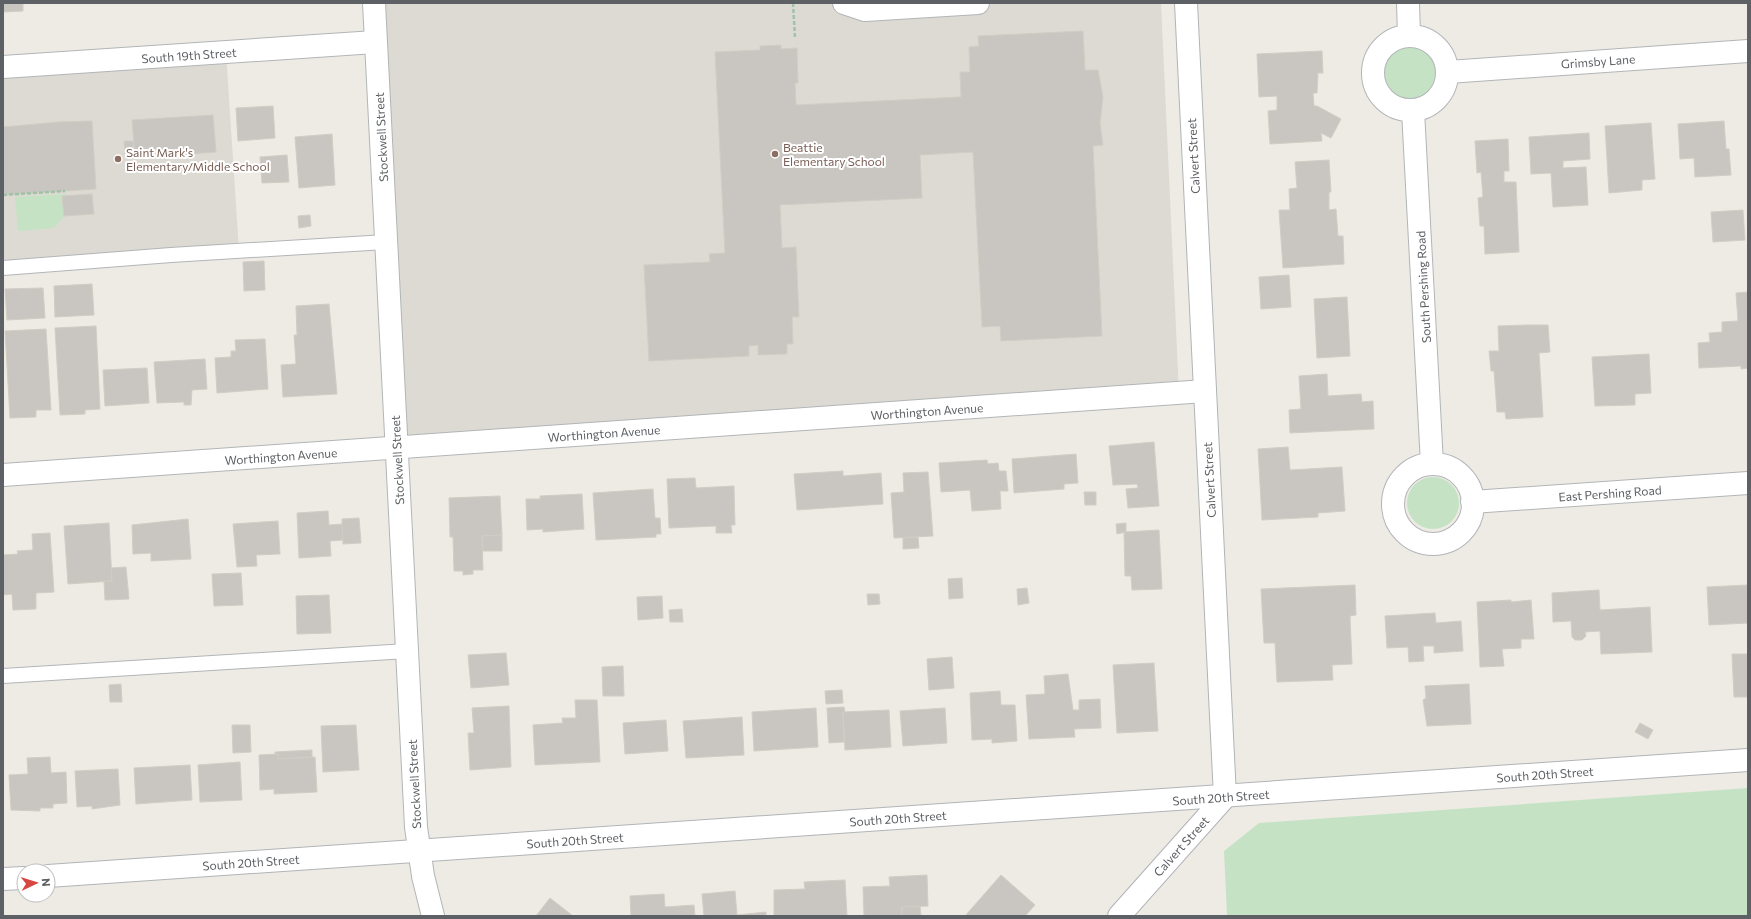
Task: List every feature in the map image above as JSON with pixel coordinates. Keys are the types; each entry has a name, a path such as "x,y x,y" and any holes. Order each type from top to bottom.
{"street":[{"name":"Stockwell Street","path":"374,3 418,850 433,916"},
{"path":"844,3 865,10 880,10 978,3"},
{"name":"Calvert Street","path":"1119,916 1225,797 1186,3"},
{"path":"1408,3 1409,36"},
{"path":"1409,36 1423,38 1432,43 1442,54 1448,72 1443,92 1435,102 1424,108 1413,111 1399,109 1387,103 1379,94 1375,84 1373,68 1377,56 1384,47 1391,41 1409,36"},
{"name":"South 19th Street","path":"3,67 376,42"},
{"name":"Grimsby Lane","path":"1448,72 1748,51"},
{"name":"South Pershing Road","path":"1413,111 1432,464"},
{"name":"Worthington Avenue","path":"3,475 1204,391"},
{"path":"1432,464 1452,469 1460,475 1471,492 1472,502 1471,516 1465,528 1456,537 1444,543 1430,544 1418,541 1406,534 1398,524 1394,513 1393,501 1396,489 1402,479 1410,471 1420,466 1432,464"},
{"name":"East Pershing Road","path":"1472,502 1748,483"},
{"name":"South 20th Street","path":"56,875 1225,797 1748,760"},
{"path":"3,879 16,878"}],"lane":[{"path":"3,268 171,255 386,242"},
{"path":"3,676 407,651"}],"path":[{"path":"793,3 795,38"},
{"path":"3,195 65,191"}],"shaded area":[{"name":"Beattie Elementary School","path":"374,3 1161,3 1179,393 397,448"},
{"name":"Saint Mark's Elementary/Middle School","path":"226,52 239,251 3,268 3,67"}],"green space":[{"path":"1411,46 1421,48 1430,54 1436,63 1438,73 1436,83 1430,92 1421,98 1411,100 1401,98 1392,92 1386,83 1384,73 1386,63 1392,54 1401,48"},
{"path":"65,194 66,214 54,228 18,231 15,197"},
{"path":"1433,477 1447,481 1455,489 1459,503 1455,517 1447,525 1433,529 1419,525 1411,517 1407,503 1411,489 1419,481"},
{"path":"1748,788 1748,916 1227,916 1224,851 1259,823"}],"building":[{"path":"3,3 23,3 23,11 3,12"},
{"name":"Beattie Elementary School","path":"1083,31 1085,70 1098,70 1103,97 1100,123 1103,145 1093,146 1102,336 1001,341 1000,326 982,327 973,152 920,155 922,198 780,205 782,248 796,247 799,317 792,317 793,344 787,344 787,354 758,355 758,345 749,346 749,356 649,361 644,265 710,262 709,254 725,253 715,52 760,50 760,46 781,45 781,49 797,48 798,83 795,83 796,105 961,97 960,72 970,72 969,47 979,46 978,36"},
{"path":"1322,51 1323,73 1318,73 1317,93 1313,93 1314,106 1317,106 1341,119 1331,138 1321,133 1322,141 1270,144 1268,111 1277,110 1277,96 1259,97 1257,54"},
{"path":"273,106 275,138 238,141 236,108"},
{"path":"213,115 216,152 135,158 132,120"},
{"path":"92,121 96,189 3,195 3,127 59,122"},
{"path":"1724,121 1726,149 1729,149 1731,175 1695,177 1694,158 1680,159 1678,124"},
{"path":"1651,123 1655,179 1642,180 1642,190 1609,193 1605,126"},
{"path":"1589,133 1590,159 1563,161 1563,168 1586,167 1588,205 1553,207 1551,173 1531,174 1529,137"},
{"path":"332,134 335,185 299,188 295,137"},
{"path":"1508,139 1509,171 1504,171 1504,182 1516,182 1519,252 1485,254 1484,226 1480,226 1478,198 1483,197 1481,172 1477,173 1475,141"},
{"path":"124,141 133,141 134,154 125,154"},
{"path":"287,155 289,182 262,183 260,157"},
{"path":"1329,160 1331,192 1329,192 1329,210 1336,209 1338,236 1343,236 1344,264 1283,268 1279,210 1290,210 1289,189 1297,188 1295,162"},
{"path":"92,194 94,214 64,216 62,196"},
{"path":"1743,210 1745,240 1713,242 1711,212"},
{"path":"310,215 311,226 299,228 298,216"},
{"path":"264,261 265,290 244,291 243,262"},
{"path":"1289,275 1291,307 1261,309 1259,277"},
{"path":"92,284 94,315 55,317 54,286"},
{"path":"43,288 45,318 7,320 5,289"},
{"path":"1748,292 1748,368 1741,369 1741,366 1699,368 1698,343 1710,342 1709,333 1722,332 1722,322 1738,321 1736,293"},
{"path":"1347,297 1350,356 1317,358 1314,299"},
{"path":"329,304 337,394 283,397 281,365 296,364 294,335 297,335 296,306"},
{"path":"1548,325 1550,352 1539,353 1543,417 1506,419 1505,412 1497,412 1494,371 1491,371 1489,351 1499,351 1498,326"},
{"path":"96,326 100,409 85,410 85,414 60,415 55,328"},
{"path":"46,329 51,410 36,410 36,417 10,418 5,331"},
{"path":"265,339 268,389 217,393 215,358 231,357 231,351 236,351 235,340"},
{"path":"1649,354 1651,393 1635,394 1635,405 1595,406 1592,357"},
{"path":"205,359 207,389 192,390 191,405 184,405 184,402 157,403 154,362"},
{"path":"147,368 149,403 105,406 103,370"},
{"path":"1327,374 1328,396 1361,394 1362,402 1373,401 1374,429 1290,433 1289,410 1301,409 1299,376"},
{"path":"1154,442 1159,506 1128,508 1126,489 1138,488 1137,484 1113,485 1109,446"},
{"path":"1288,447 1290,470 1342,467 1345,511 1318,513 1318,517 1262,520 1258,449"},
{"path":"1076,454 1078,483 1064,484 1064,489 1014,493 1012,459"},
{"path":"987,460 988,464 998,463 999,471 1006,471 1008,491 1000,491 1001,509 972,511 970,490 941,492 939,463"},
{"path":"843,471 843,476 881,473 883,504 797,510 794,474"},
{"path":"928,472 933,536 894,538 891,493 904,492 903,473"},
{"path":"695,478 696,488 734,486 735,525 731,525 732,533 716,533 716,526 669,528 667,479"},
{"path":"653,489 655,518 660,518 661,534 656,534 656,537 596,540 593,493"},
{"path":"1084,492 1096,492 1096,505 1085,505"},
{"path":"582,494 584,529 543,532 543,529 527,530 526,499 540,499 540,496"},
{"path":"500,496 502,535 482,536 483,570 473,570 473,574 463,575 463,571 454,571 453,537 450,537 449,498"},
{"path":"328,511 329,525 343,524 343,540 330,541 331,556 299,558 297,513"},
{"path":"359,518 361,543 343,544 342,519"},
{"path":"188,519 191,559 151,561 151,553 133,554 132,525"},
{"path":"278,521 280,554 256,555 257,566 237,567 233,524"},
{"path":"109,523 112,581 68,584 64,526"},
{"path":"1126,523 1126,532 1117,534 1116,524"},
{"path":"1159,530 1162,589 1132,590 1131,576 1125,576 1124,532"},
{"path":"50,533 54,592 36,593 36,609 13,610 12,594 3,595 3,555 18,554 17,551 33,550 32,534"},
{"path":"502,535 502,551 483,551 482,536"},
{"path":"918,537 919,548 903,549 903,538"},
{"path":"126,567 129,599 105,600 104,581 112,581 111,568"},
{"path":"241,573 243,605 214,606 212,574"},
{"path":"962,578 963,598 949,599 948,579"},
{"path":"1355,585 1356,615 1350,616 1352,664 1332,665 1333,680 1277,682 1275,643 1264,643 1261,589"},
{"path":"1748,585 1748,623 1709,625 1707,587"},
{"path":"1027,588 1029,603 1018,605 1017,589"},
{"path":"1599,590 1600,610 1650,607 1652,652 1601,654 1600,631 1585,632 1586,636 1582,640 1575,640 1572,637 1571,621 1553,622 1552,593"},
{"path":"867,594 879,594 880,604 868,605"},
{"path":"329,595 331,633 297,634 296,596"},
{"path":"662,596 663,618 638,620 637,597"},
{"path":"1511,600 1511,602 1531,600 1534,639 1521,639 1521,648 1502,649 1504,666 1480,667 1477,602"},
{"path":"682,609 683,622 670,622 669,610"},
{"path":"1435,613 1436,623 1461,621 1463,651 1434,653 1434,646 1423,646 1424,661 1409,662 1408,647 1387,648 1385,616"},
{"path":"506,653 509,685 471,688 468,655"},
{"path":"1732,654 1748,654 1748,697 1734,697"},
{"path":"952,657 954,688 929,690 927,659"},
{"path":"1154,663 1158,731 1117,733 1113,665"},
{"path":"623,666 624,696 603,696 602,667"},
{"path":"1068,674 1073,710 1079,710 1079,700 1100,699 1101,728 1074,729 1075,737 1029,739 1026,695 1045,694 1044,676"},
{"path":"121,684 122,702 110,702 109,685"},
{"path":"1469,684 1471,724 1427,726 1423,700 1426,698 1425,686"},
{"path":"842,690 843,703 826,704 825,691"},
{"path":"1000,691 1001,705 1015,705 1017,741 992,743 992,739 972,740 970,693"},
{"path":"575,700 597,700 600,762 535,765 533,725 563,723 562,718 576,718"},
{"path":"509,706 511,767 470,770 468,733 474,733 472,708"},
{"path":"844,707 844,742 829,743 827,708"},
{"path":"816,708 818,747 754,751 752,712"},
{"path":"945,708 947,743 903,746 900,711"},
{"path":"889,710 891,747 845,750 843,712"},
{"path":"742,717 744,755 686,758 683,721"},
{"path":"666,720 668,751 625,754 623,723"},
{"path":"1640,723 1653,730 1648,739 1635,732"},
{"path":"232,725 250,725 251,752 233,753"},
{"path":"356,725 359,770 323,772 321,726"},
{"path":"312,750 312,757 278,759 278,754 275,754 275,752"},
{"path":"278,754 278,759 315,757 317,792 274,794 274,789 260,790 259,755"},
{"path":"50,757 51,773 66,772 67,803 53,804 53,808 40,808 40,811 11,810 9,775 28,774 27,758"},
{"path":"240,762 242,800 200,802 198,765"},
{"path":"190,765 192,800 136,804 134,768"},
{"path":"118,769 120,805 92,809 92,806 77,807 75,771"},
{"path":"927,875 928,906 902,907 902,916 864,916 863,887 890,886 889,877"},
{"path":"1001,875 1035,905 1025,916 965,916"},
{"path":"845,880 847,916 774,916 774,890 805,889 804,882"},
{"path":"735,891 737,915 766,912 766,916 704,916 702,894"},
{"path":"664,894 665,907 694,905 695,916 631,916 630,896"},
{"path":"550,898 573,916 536,916"},
{"path":"920,906 921,916 902,916 902,907"}],"place":[{"name":"Beattie Elementary School","path":"775,154"},
{"name":"Saint Mark's Elementary/Middle School","path":"118,159"}]}
